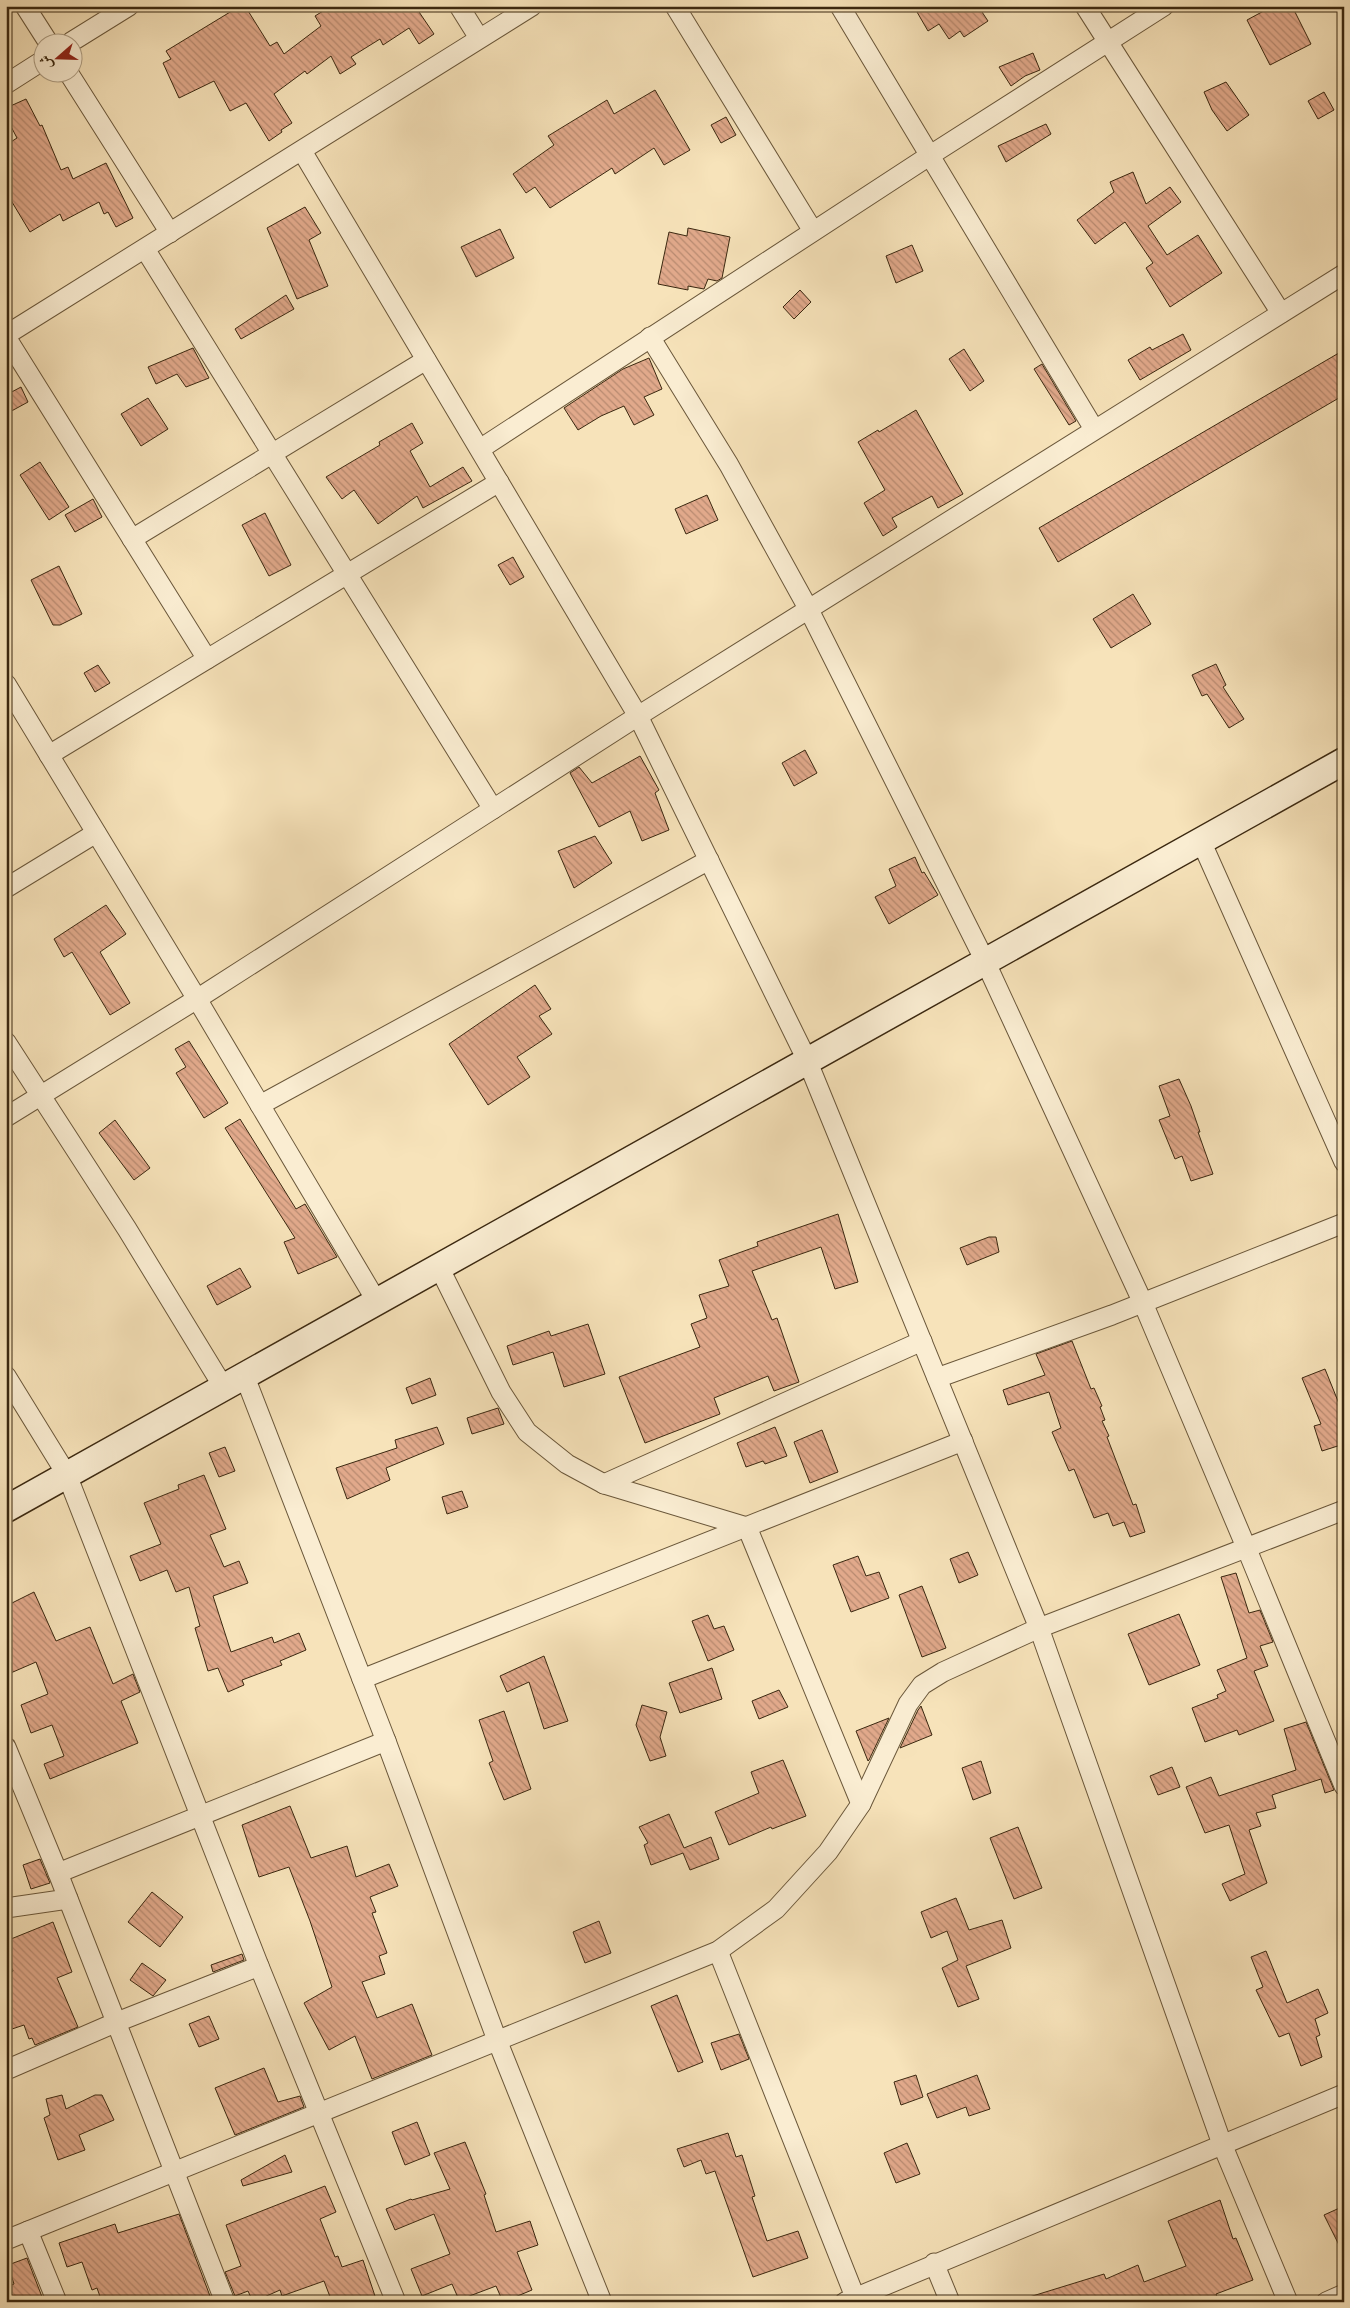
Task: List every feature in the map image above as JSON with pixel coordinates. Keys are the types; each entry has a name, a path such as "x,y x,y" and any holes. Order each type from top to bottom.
{"main road":[{"path":"6,1509 807,1060 1343,763"}],"street":[{"path":"25,6 42,32"},
{"path":"82,35 129,6"},
{"path":"459,6 479,38"},
{"path":"207,659 6,336 532,6"},
{"path":"675,6 813,231"},
{"path":"840,6 1094,429"},
{"path":"1085,6 1281,313"},
{"path":"480,449 813,231 1164,6"},
{"path":"6,84 32,67"},
{"path":"74,82 170,233"},
{"path":"302,151 638,716 807,1060 1039,1628 1222,2144 1288,2302"},
{"path":"145,249 493,809"},
{"path":"6,1117 197,999 638,716 1344,274"},
{"path":"650,337 729,465 809,610 985,962 1142,1303 1246,1547 1344,1786"},
{"path":"132,538 426,360"},
{"path":"49,755 499,482"},
{"path":"6,684 197,999 377,1302"},
{"path":"6,888 96,833"},
{"path":"1201,841 1344,1162"},
{"path":"260,1105 709,860"},
{"path":"6,1042 127,1229 234,1382 362,1679 496,2040 602,2302"},
{"path":"937,1378 1142,1303 1344,1223"},
{"path":"439,1267 501,1392 527,1432 567,1464 604,1484 747,1527"},
{"path":"604,1484 922,1341"},
{"path":"6,1376 67,1475 202,1816 259,1966 320,2111 396,2302"},
{"path":"362,1679 962,1441"},
{"path":"6,2240 718,1951 776,1909 828,1852 861,1804 908,1704 922,1685 943,1672 1039,1628 1344,1510"},
{"path":"747,1527 861,1804"},
{"path":"58,1873 386,1741"},
{"path":"6,1748 117,2022 225,2302"},
{"path":"6,1908 68,1900"},
{"path":"718,1951 850,2300 934,2263 1344,2094"},
{"path":"6,2070 117,2022 259,1966"},
{"path":"28,2231 57,2302"},
{"path":"934,2263 950,2302"},
{"path":"1326,2302 1344,2294"}],"building":[{"path":"240,6 245,6 270,46 277,42 284,54 321,26 315,16 331,6 415,6 434,34 419,44 409,28 383,45 380,39 351,57 356,64 340,74 331,56 307,74 305,71 274,94 292,123 269,141 246,103 230,111 214,81 179,98 163,63 171,59 166,51"},
{"path":"927,6 978,6 988,21 964,37 960,31 949,39 939,24 928,31 917,12"},
{"path":"1273,6 1292,6 1311,44 1270,65 1247,20"},
{"path":"1033,53 1040,70 1025,76 1011,86 999,67"},
{"path":"1226,82 1249,115 1227,131 1212,110 1204,92"},
{"path":"655,90 690,150 664,165 654,148 615,174 612,168 550,208 535,187 526,193 513,174 554,145 548,136 607,100 614,114"},
{"path":"1324,92 1334,110 1318,119 1308,101"},
{"path":"26,99 40,126 42,125 61,170 68,167 73,179 106,163 133,218 116,227 108,212 104,214 99,202 63,221 60,214 30,232 6,192 6,145 17,138 6,117 6,108"},
{"path":"726,117 736,135 721,143 711,125"},
{"path":"1046,124 1051,134 1006,162 998,146"},
{"path":"1133,172 1146,204 1170,187 1181,202 1148,226 1167,255 1198,235 1222,273 1170,307 1146,268 1153,263 1125,222 1095,244 1077,220 1114,192 1110,182"},
{"path":"305,207 321,233 309,240 328,286 297,299 267,228"},
{"path":"688,228 730,237 722,278 717,281 708,279 704,289 688,286 688,290 658,284 669,232 687,236"},
{"path":"500,229 514,258 476,277 461,247"},
{"path":"912,245 923,271 896,283 886,256"},
{"path":"800,290 811,302 794,319 783,307"},
{"path":"286,295 294,309 241,339 235,329"},
{"path":"1183,334 1191,350 1140,380 1128,360 1150,347 1152,350"},
{"path":"193,348 209,378 186,387 177,374 156,384 148,367"},
{"path":"964,349 984,381 970,391 949,359"},
{"path":"1344,350 1344,395 1058,562 1039,528"},
{"path":"649,358 662,389 644,397 654,415 634,425 624,406 601,416 578,430 564,408 623,369"},
{"path":"1042,364 1076,421 1069,425 1034,369"},
{"path":"21,387 28,402 6,414 6,395"},
{"path":"148,398 168,429 141,446 121,414"},
{"path":"916,410 963,494 938,508 932,496 892,518 897,527 883,536 864,503 885,490 858,442"},
{"path":"412,423 423,443 410,451 430,487 463,467 472,481 423,508 417,496 378,524 354,490 342,499 326,477 380,445 379,442"},
{"path":"40,462 69,507 49,520 20,475"},
{"path":"707,495 718,520 686,534 675,509"},
{"path":"93,499 102,517 75,532 65,515"},
{"path":"265,513 291,565 269,576 242,525"},
{"path":"513,557 524,577 510,585 498,565"},
{"path":"59,566 82,614 60,625 53,625 31,580"},
{"path":"1133,594 1151,624 1111,648 1093,619"},
{"path":"1216,664 1226,685 1223,687 1244,719 1229,728 1207,694 1202,696 1192,675"},
{"path":"98,665 110,683 95,692 84,673"},
{"path":"805,750 817,773 794,786 782,763"},
{"path":"640,756 659,790 655,793 669,830 642,841 630,811 599,827 570,773 579,767 592,783"},
{"path":"595,836 612,863 574,888 558,851"},
{"path":"915,857 922,873 924,872 938,895 889,924 875,897 896,886 889,869"},
{"path":"106,905 126,934 100,952 130,1003 110,1015 72,952 64,957 54,939"},
{"path":"535,985 551,1009 539,1016 552,1034 517,1057 530,1077 488,1105 449,1044"},
{"path":"189,1041 228,1103 204,1118 176,1073 186,1067 175,1049"},
{"path":"1179,1079 1191,1106 1213,1174 1191,1181 1182,1156 1175,1159 1159,1120 1170,1116 1159,1086"},
{"path":"240,1119 296,1209 305,1204 337,1257 298,1274 284,1242 295,1238 225,1128"},
{"path":"115,1120 150,1168 134,1180 99,1133"},
{"path":"838,1214 858,1282 835,1289 821,1247 752,1271 772,1320 777,1318 799,1382 774,1391 768,1376 714,1398 720,1414 645,1443 619,1377 700,1347 691,1324 707,1318 699,1295 729,1286 719,1260 758,1246 757,1242"},
{"path":"989,1237 996,1237 999,1252 967,1265 960,1248"},
{"path":"240,1268 251,1287 217,1305 207,1286"},
{"path":"588,1324 605,1374 564,1387 553,1352 513,1365 507,1346 549,1331 551,1336"},
{"path":"1072,1341 1091,1389 1094,1388 1102,1406 1100,1407 1105,1420 1102,1421 1109,1436 1107,1437 1133,1505 1136,1504 1145,1532 1130,1537 1124,1522 1113,1526 1108,1513 1094,1518 1074,1469 1069,1471 1052,1432 1061,1428 1049,1392 1008,1405 1003,1390 1045,1375 1036,1354"},
{"path":"1325,1369 1344,1416 1344,1444 1322,1451 1314,1426 1321,1424 1302,1378"},
{"path":"430,1378 436,1395 412,1404 406,1388"},
{"path":"498,1408 504,1424 472,1434 467,1418"},
{"path":"437,1427 444,1444 386,1468 390,1480 347,1499 336,1468 397,1448 395,1440"},
{"path":"775,1427 787,1456 765,1464 763,1461 746,1467 737,1443"},
{"path":"822,1430 838,1472 810,1483 794,1442"},
{"path":"225,1447 235,1471 219,1477 209,1453"},
{"path":"204,1475 226,1529 210,1535 224,1567 239,1561 248,1583 213,1596 231,1652 272,1637 274,1643 299,1633 306,1650 280,1661 282,1665 242,1680 244,1685 228,1692 218,1668 208,1671 195,1628 200,1626 189,1587 176,1592 167,1570 140,1581 130,1556 161,1544 144,1503 179,1489 178,1485"},
{"path":"462,1491 468,1507 447,1514 442,1497"},
{"path":"968,1552 978,1575 959,1583 950,1559"},
{"path":"858,1556 866,1576 879,1572 889,1598 851,1612 833,1565"},
{"path":"1236,1573 1249,1613 1260,1610 1273,1642 1260,1646 1268,1666 1254,1671 1274,1721 1239,1735 1237,1730 1205,1742 1192,1708 1218,1698 1217,1695 1226,1691 1217,1670 1247,1658 1221,1577"},
{"path":"922,1586 946,1648 922,1657 899,1595"},
{"path":"34,1592 56,1641 90,1627 113,1684 133,1674 140,1692 121,1701 138,1743 50,1779 44,1764 64,1756 52,1725 31,1733 21,1705 48,1694 36,1662 6,1675 6,1606"},
{"path":"1179,1614 1200,1665 1149,1685 1128,1634"},
{"path":"708,1615 714,1629 724,1626 734,1650 708,1661 692,1621"},
{"path":"544,1656 568,1721 544,1729 529,1682 507,1692 500,1676"},
{"path":"712,1668 722,1699 680,1713 669,1683"},
{"path":"779,1690 788,1707 759,1719 752,1701"},
{"path":"642,1705 667,1712 660,1737 666,1756 650,1761 636,1725"},
{"path":"921,1706 932,1735 900,1748 918,1710"},
{"path":"504,1711 531,1789 504,1800 489,1763 493,1761 479,1720"},
{"path":"889,1718 869,1760 868,1761 856,1731"},
{"path":"1306,1722 1334,1790 1325,1793 1321,1779 1272,1795 1276,1808 1256,1813 1261,1826 1249,1830 1267,1883 1230,1901 1222,1884 1245,1874 1229,1825 1205,1833 1186,1787 1211,1777 1219,1796 1296,1770 1284,1729"},
{"path":"783,1760 806,1816 772,1829 771,1827 729,1845 715,1812 759,1793 751,1772"},
{"path":"981,1761 991,1793 973,1800 962,1768"},
{"path":"1172,1767 1180,1787 1158,1795 1150,1776"},
{"path":"290,1806 311,1858 347,1846 356,1877 389,1864 398,1886 370,1897 376,1912 372,1913 387,1953 379,1956 385,1974 362,1982 377,2018 412,2004 432,2055 372,2079 355,2036 329,2050 304,2003 332,1987 310,1921 289,1867 259,1877 242,1825"},
{"path":"669,1814 684,1848 711,1837 719,1859 690,1870 683,1853 651,1865 644,1845 648,1843 639,1827"},
{"path":"1018,1827 1042,1888 1014,1899 990,1838"},
{"path":"40,1859 50,1883 31,1889 23,1865"},
{"path":"152,1892 183,1917 160,1947 128,1922"},
{"path":"956,1898 969,1930 1002,1920 1011,1948 966,1966 979,1999 958,2007 942,1968 958,1960 947,1931 931,1938 921,1912"},
{"path":"599,1921 611,1953 585,1963 573,1932"},
{"path":"53,1922 72,1972 57,1978 78,2027 35,2045 32,2038 29,2039 24,2025 6,2031 6,1974 13,1971 6,1956 6,1941"},
{"path":"1266,1951 1287,2003 1318,1989 1328,2013 1315,2019 1320,2035 1316,2037 1322,2057 1301,2066 1289,2033 1279,2037 1256,1990 1263,1987 1251,1957"},
{"path":"242,1954 244,1960 213,1972 211,1965"},
{"path":"142,1963 166,1980 153,1996 130,1980"},
{"path":"677,1995 703,2062 678,2072 651,2006"},
{"path":"209,2016 219,2039 199,2047 189,2024"},
{"path":"739,2034 749,2059 721,2070 711,2043"},
{"path":"264,2068 278,2102 300,2096 304,2107 235,2135 215,2088"},
{"path":"916,2075 923,2097 901,2105 894,2082"},
{"path":"977,2075 990,2109 969,2116 966,2107 937,2118 927,2094"},
{"path":"62,2095 66,2109 95,2095 102,2095 114,2120 79,2135 85,2150 58,2160 44,2118 50,2115 46,2099"},
{"path":"417,2122 430,2155 405,2165 392,2132"},
{"path":"728,2133 736,2157 742,2155 755,2196 752,2197 767,2241 798,2231 808,2258 753,2277 715,2171 706,2174 701,2160 684,2167 677,2149"},
{"path":"465,2142 486,2194 484,2195 496,2232 530,2221 538,2245 517,2252 532,2290 503,2302 496,2286 459,2300 452,2284 422,2296 411,2269 450,2254 434,2214 395,2230 386,2209 411,2199 450,2189 434,2153"},
{"path":"907,2143 920,2174 896,2183 884,2153"},
{"path":"285,2155 292,2172 243,2186 241,2180"},
{"path":"325,2186 336,2212 320,2219 335,2257 338,2256 342,2267 363,2260 377,2302 332,2302 324,2281 282,2296 280,2290 253,2302 248,2291 235,2296 225,2272 241,2266 226,2225"},
{"path":"1220,2200 1233,2239 1236,2238 1253,2280 1216,2294 1219,2302 1026,2302 1026,2298 1104,2274 1106,2279 1138,2265 1144,2282 1186,2266 1168,2221"},
{"path":"1344,2206 1344,2255 1324,2215"},
{"path":"179,2214 210,2296 193,2302 102,2302 97,2288 92,2290 82,2262 67,2267 59,2243 115,2224 118,2233"},
{"path":"27,2258 44,2302 6,2302 6,2287 14,2284 8,2265"}]}
